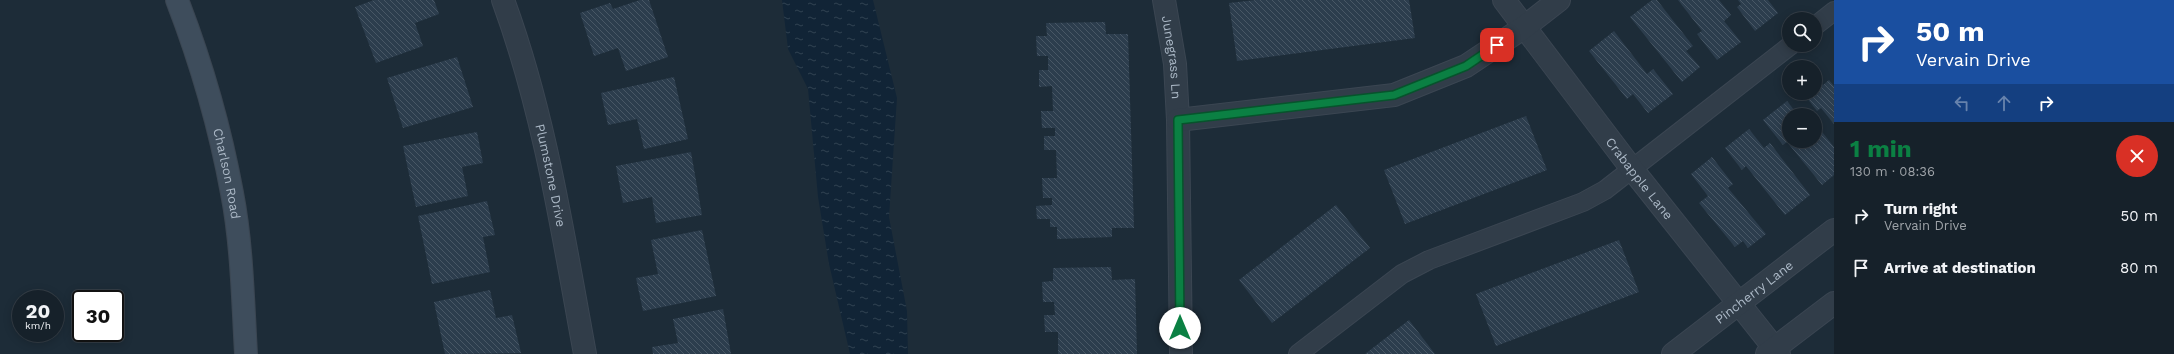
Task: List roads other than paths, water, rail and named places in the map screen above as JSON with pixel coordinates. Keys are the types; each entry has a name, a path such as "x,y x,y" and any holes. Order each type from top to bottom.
{"street":[{"name":"Charlson Road","path":"177,0 191,37 214,117 232,194 246,354"},
{"name":"Plumstone Drive","path":"503,0 528,74 540,118 585,354"},
{"name":"Junegrass Ln","path":"1164,0 1175,64 1178,120 1181,354"},
{"name":"Crabapple Lane","path":"1504,0 1523,28 1541,48 1632,169 1739,305 1773,352"},
{"path":"1178,120 1394,95 1466,66 1523,28 1559,0"},
{"name":"Pincherry Lane","path":"1673,354 1739,305 1834,230"},
{"path":"1773,352 1834,303"}],"lane":[{"path":"1822,20 1834,11"},
{"path":"1298,354 1402,274 1429,260 1583,202 1605,190 1782,52"}],"water":[{"path":"782,0 873,0 897,98 889,217 907,311 908,354 850,354 829,264 818,197 808,89 788,49"}]}
